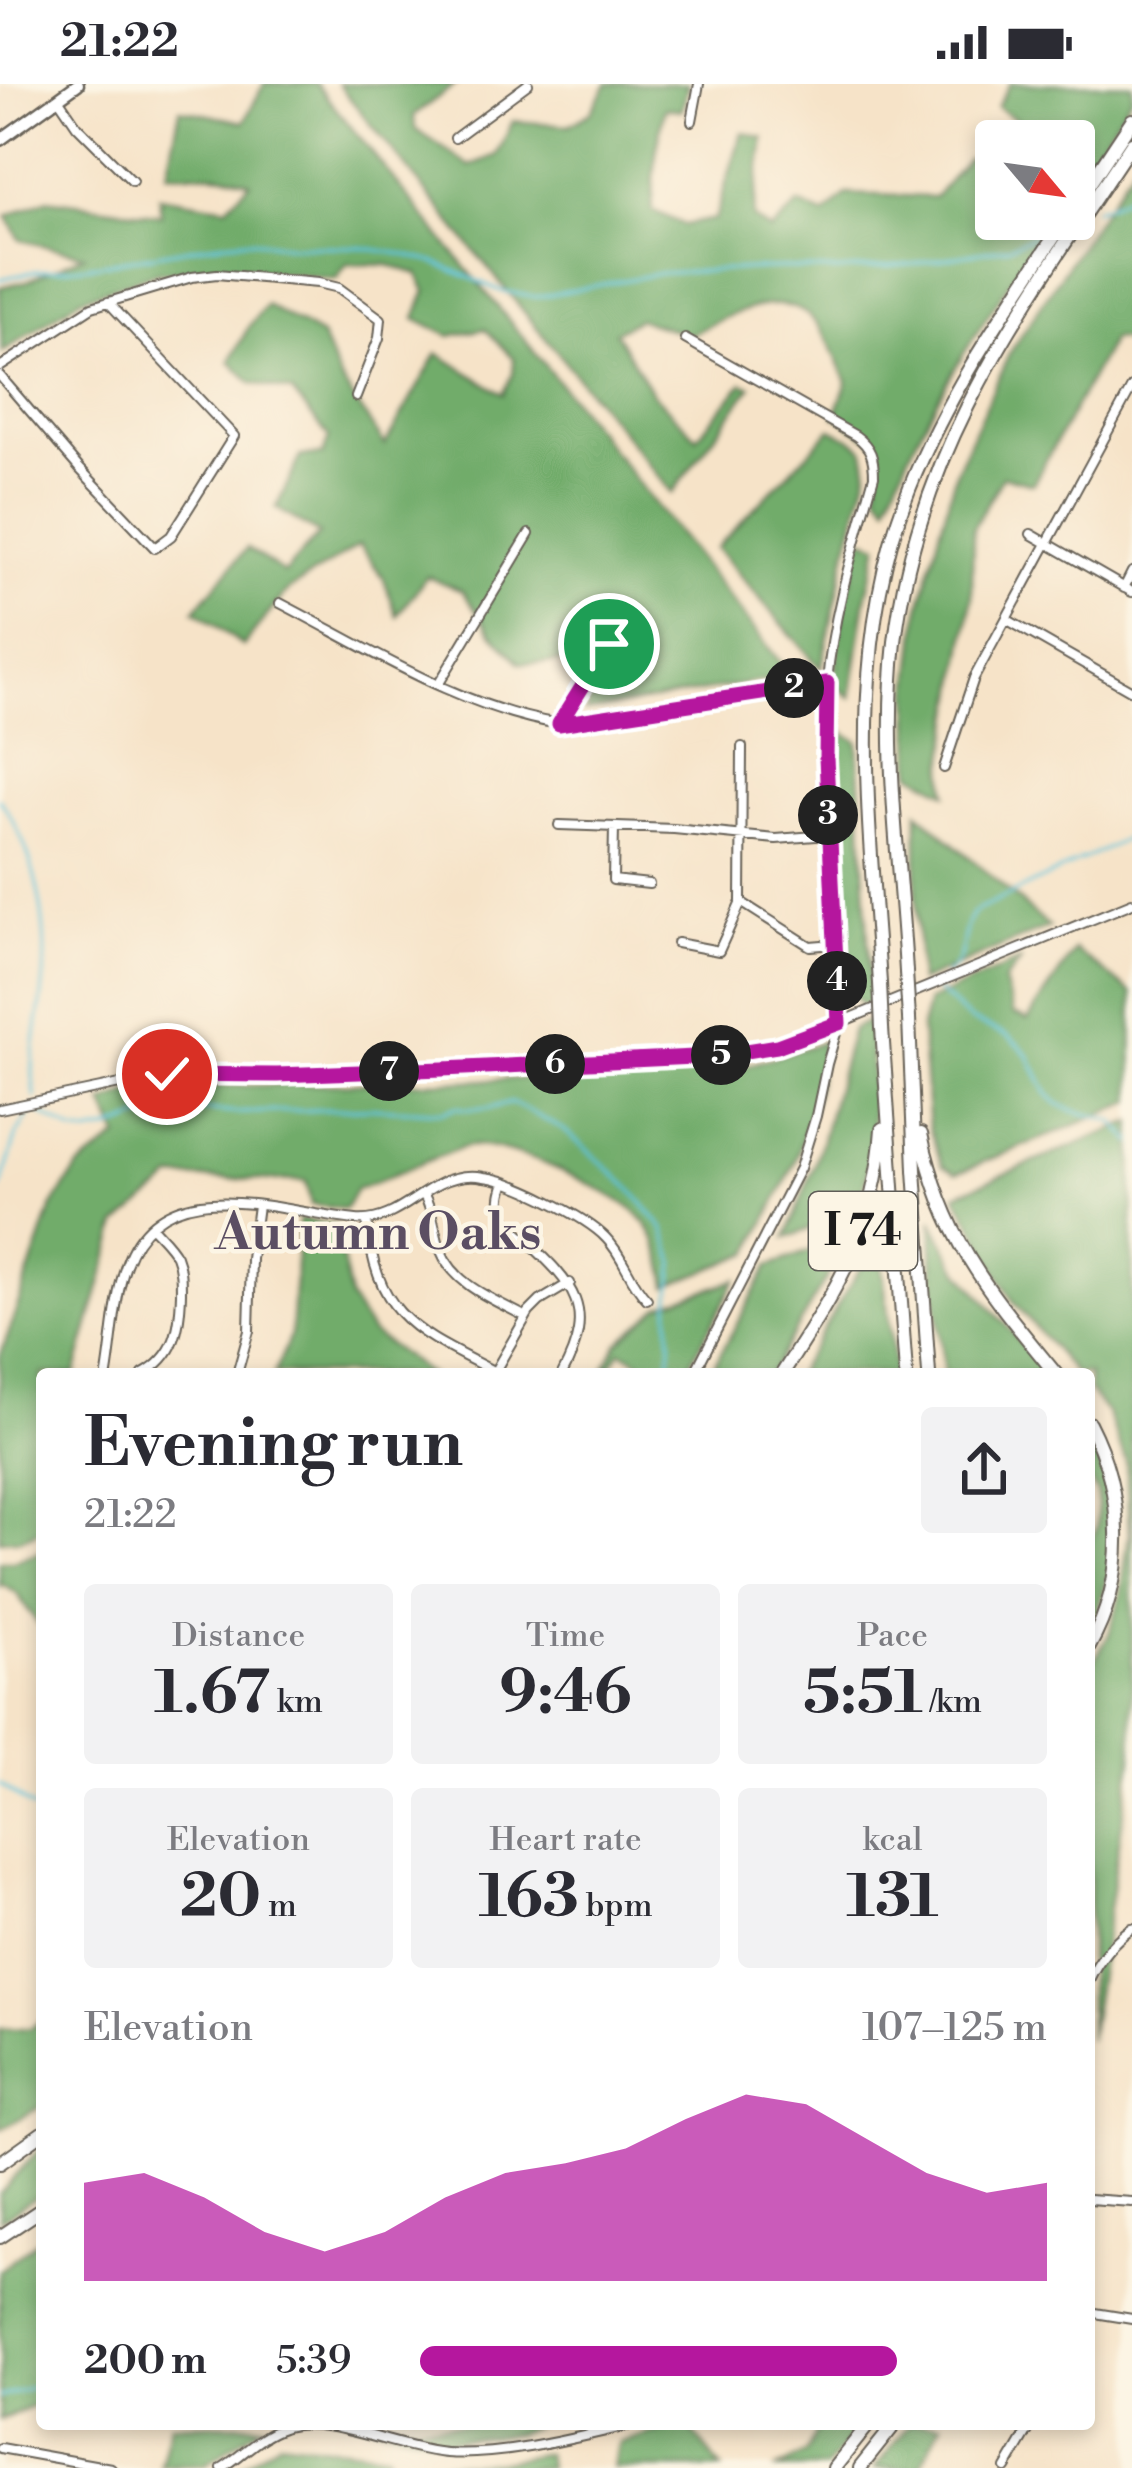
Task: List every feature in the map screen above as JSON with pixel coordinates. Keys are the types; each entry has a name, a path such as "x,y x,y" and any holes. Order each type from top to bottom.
{"highway":[{"path":"1095,175 1132,119"},
{"path":"929,1368 892,755 895,641 904,585 935,476 981,376 1132,143"},
{"path":"906,1368 866,718 872,642 891,545 910,488 961,382 1052,240"},
{"name":"I 74","path":"786,1368 847,1268 867,1218 878,1168 884,1068"},
{"name":"I 74","path":"914,1103 935,1190 958,1243 990,1292 1051,1368"},
{"path":"1095,1436 1112,1484 1117,1540 1109,1598 1095,1632"},
{"path":"0,2163 36,2137"},
{"path":"0,2237 36,2213"},
{"path":"834,2468 864,2430"},
{"path":"860,2468 890,2430"}],"main road":[{"path":"0,140 78,84"}],"street":[{"path":"455,138 528,84"},
{"path":"692,122 699,84"},
{"path":"58,98 77,126 132,181"},
{"path":"0,367 76,315 192,277 217,274 339,288 381,319 380,338 356,397"},
{"path":"0,376 155,548 171,536 234,436 108,302"},
{"path":"685,339 856,436 874,460 874,476 834,627 827,683 826,758 839,1023 800,1168 697,1368"},
{"path":"944,768 974,678 1132,387"},
{"path":"438,685 529,534"},
{"path":"1031,534 1128,590 1132,572"},
{"path":"280,603 438,685 530,719 559,724 827,683"},
{"path":"1006,619 1132,691"},
{"path":"559,724 609,644"},
{"path":"677,943 719,952 741,902 742,748"},
{"path":"559,826 778,838 829,835"},
{"path":"614,827 613,880 649,884"},
{"path":"741,902 810,946 836,944"},
{"path":"0,1109 167,1074 348,1072 715,1056 777,1046 1132,903"},
{"path":"108,1368 126,1267 136,1245 172,1212 204,1202 367,1220 388,1215 458,1177 505,1182 600,1232 647,1299"},
{"path":"505,1182 500,1198 509,1225 570,1283 579,1327 565,1368"},
{"path":"424,1195 440,1249 461,1281 526,1317"},
{"path":"239,1368 249,1331 258,1205"},
{"path":"367,1220 376,1274 401,1314 430,1338 487,1368"},
{"path":"152,1227 169,1246 182,1279 177,1338 152,1368"},
{"path":"500,1368 526,1317 540,1301 570,1283"},
{"path":"1095,1966 1132,1928"},
{"path":"1095,2199 1132,2202"},
{"path":"1095,2313 1132,2319"},
{"path":"222,2468 279,2430"},
{"path":"341,2430 448,2453 607,2430"},
{"path":"1006,2468 1028,2430"},
{"path":"0,2448 111,2468"}],"green space":[{"path":"264,84 316,84 791,676 585,712 623,637 603,628 575,662 520,663 462,591 427,576 397,616 383,577 359,545 287,591 243,646 195,610 247,548 284,573 319,534 276,508 301,456 323,455 329,437 292,392 252,383 230,361 266,305 321,336 340,379 385,445 437,353 503,394 513,374 514,358 485,329 450,336 415,318 426,291 418,274 388,265 347,264 336,279 221,266 155,273 81,298 2,353 0,287 27,281 84,255 20,240 7,216 48,199 161,215 159,196 227,207 250,182 219,174 167,173 180,109 244,122"},
{"path":"338,84 456,84 414,115 415,129 470,166 497,155 513,121 569,125 591,112 607,84 688,84 682,110 665,108 652,210 684,225 715,219 742,132 764,138 753,218 771,231 799,204 824,215 847,194 935,197 967,159 975,158 975,240 1037,240 941,393 888,504 878,493 879,445 835,416 847,382 824,335 802,311 770,305 719,320 690,335 638,319 615,332 653,394 697,437 743,383 751,387 672,493"},
{"path":"1010,84 1132,84 1132,96 1095,152 1095,120 1017,120 997,107"},
{"path":"1132,166 1132,341 1112,339 1033,484 1003,476 973,528 972,598 944,768 947,793 912,773 910,691 919,611 956,471 1009,354 1084,240 1095,240 1095,223"},
{"path":"831,429 864,449 868,472 821,669 716,548"},
{"path":"862,538 879,544 851,697 834,685 842,616"},
{"path":"835,727 858,741 871,1002 862,1005 852,994"},
{"path":"918,812 1049,927 919,982"},
{"path":"1075,950 1132,993 1132,1102 957,1173 942,1165 929,1128 921,1027 928,1001 1022,960 1004,981 1013,1014 1028,1020"},
{"path":"870,1020 871,1142 855,1212 786,1238 816,1161 852,1029"},
{"path":"823,1042 816,1093 795,1163 750,1253 667,1286 651,1231 627,1206 559,1170 487,1147 460,1148 356,1189 345,1209 311,1205 306,1181 173,1178 118,1225 77,1368 36,1368 36,1532 0,1540 0,1357 52,1207 77,1169 119,1137 103,1103 143,1088 464,1081 739,1068"},
{"path":"1132,1122 1132,1759 1095,2001 1095,1659 1121,1595 1129,1534 1126,1462 1107,1413 1095,1398 1095,1368 1070,1368 1013,1301 956,1194"},
{"path":"299,1219 336,1225 350,1299 371,1332 421,1368 277,1368 291,1334"},
{"path":"932,1220 956,1266 1042,1368 943,1368"},
{"path":"847,1237 773,1368 712,1368 769,1266"},
{"path":"879,1237 894,1368 800,1368"},
{"path":"736,1280 687,1368 651,1368 621,1351 605,1368 617,1344 661,1305"},
{"path":"1095,1450 1110,1498 1113,1536 1108,1575 1095,1615 1095,1532"},
{"path":"36,1553 36,1621 17,1594 0,1587 0,1561"},
{"path":"36,2024 36,2109 0,2130 0,2029"},
{"path":"36,2154 36,2197 0,2220 0,2194"},
{"path":"36,2242 36,2405 0,2420 0,2270"},
{"path":"169,2430 255,2430 205,2465 160,2465"},
{"path":"396,2430 525,2430 517,2434 443,2441"},
{"path":"660,2430 692,2430 722,2468 612,2468 619,2443"},
{"path":"817,2430 856,2430 825,2468 778,2468 805,2453"},
{"path":"904,2430 938,2430 920,2468 875,2468"},
{"path":"280,2440 387,2453 388,2468 239,2468"},
{"path":"546,2453 548,2468 426,2468 427,2462 497,2462"}],"waterway":[{"path":"1095,209 1132,195"},
{"path":"0,279 250,240 402,254 501,291 536,297 662,273 834,271 915,264 1024,240"},
{"path":"0,799 24,844 43,919 44,971 33,1060 35,1097"},
{"path":"945,976 958,961 974,912 1132,836"},
{"path":"934,988 970,1020 1008,1036 1022,1048 1057,1103 1113,1121 1132,1142"},
{"path":"34,1109 73,1132 87,1134 169,1107 236,1113 369,1108 442,1112 511,1103 521,1107 564,1130 628,1186 664,1229 675,1262 669,1368"},
{"path":"0,1190 17,1134 34,1107"},
{"path":"0,1784 36,1811"},
{"path":"0,2397 36,2386"}],"district":[{"name":"Autumn Oaks","path":"378,1234"}],"route":[{"path":"167,1074 277,1075 715,1056 777,1046 839,1023 826,758 827,683 559,724 609,644"}]}
